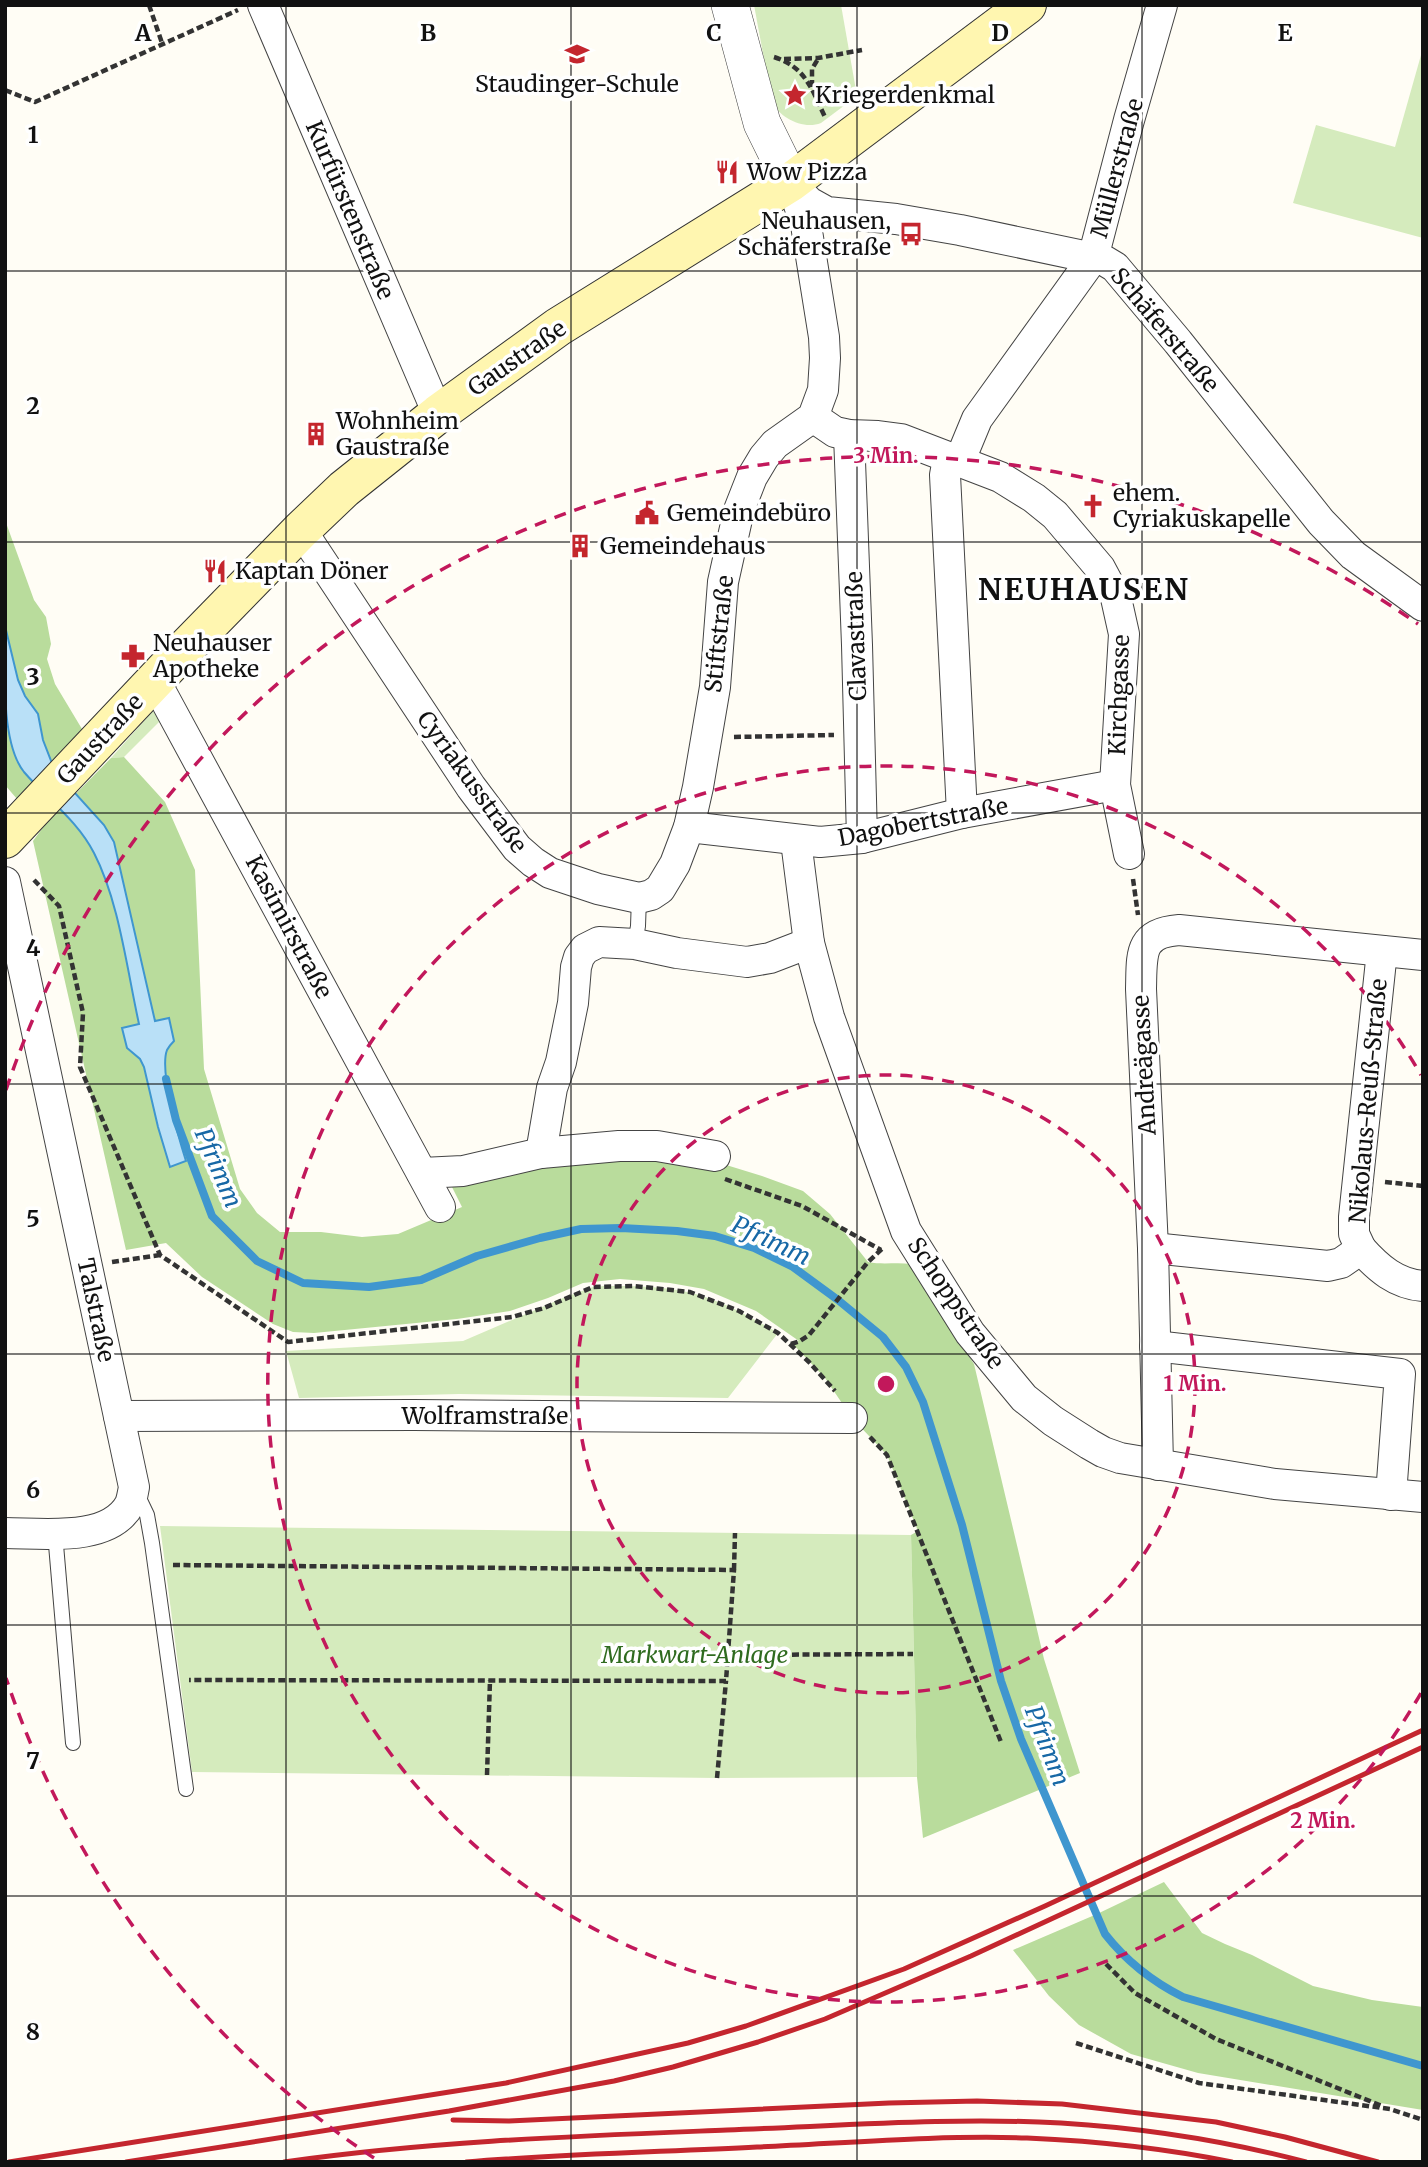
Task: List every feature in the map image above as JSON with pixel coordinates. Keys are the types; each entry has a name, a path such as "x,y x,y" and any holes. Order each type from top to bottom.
{"main road":[{"name":"Gaustraße","path":"18,826 301,530 344,489 438,414 558,327 791,182 1027,5"}],"street":[{"name":"Kurfürstenstraße","path":"263,5 438,414"},
{"path":"730,5 765,133 791,182 806,225 825,358 823,390 813,417"},
{"name":"Müllerstraße","path":"962,813 945,475 976,419 1093,258 1162,5"},
{"name":"Schäferstraße","path":"791,182 809,202 827,212 896,219 960,230 1105,261 1125,277 1321,522 1353,555 1423,606"},
{"name":"Kirchgasse","path":"813,417 835,432 901,439 1007,481 1055,514 1090,554 1109,581 1116,598 1124,634 1115,786"},
{"name":"Stiftstraße","path":"689,827 715,687 723,582 739,510 752,477 764,457 775,444 813,417"},
{"name":"Clavastraße","path":"849,435 862,838"},
{"name":"Cyriakusstraße","path":"301,530 426,722 517,848 550,873 598,889 639,898"},
{"name":"Kasimirstraße","path":"155,681 440,1207"},
{"path":"1115,786 1129,854"},
{"name":"Dagobertstraße","path":"689,827 796,841 862,838 962,813 1115,786"},
{"path":"639,898 660,889 675,864 689,827"},
{"name":"Schoppstraße","path":"796,841 809,943 829,1017 906,1231 963,1322 1024,1398 1053,1421 1103,1452 1158,1465 1275,1484 1423,1497"},
{"name":"Talstraße","path":"17,879 87,1266 134,1487"},
{"path":"1142,950 1151,937 1163,931 1179,930 1423,955"},
{"path":"541,1153 552,1088 561,1062 573,1003 576,967 579,957 591,944 635,944 677,953 747,962 770,958 809,943"},
{"name":"Andreägasse","path":"1142,950 1141,989 1153,1248 1158,1465"},
{"name":"Nikolaus-Reuß-Straße","path":"1382,951 1354,1234 1361,1249 1378,1266 1399,1281 1423,1286"},
{"path":"422,1173 463,1171 541,1153 619,1146 644,1146 719,1167"},
{"name":"Nikolaus-Reuß-Straße","path":"1153,1248 1328,1266 1341,1263 1361,1249"},
{"path":"1155,1346 1400,1374 1391,1495"},
{"name":"Wolframstraße","path":"119,1416 852,1418"},
{"path":"5,1533 95,1531 122,1514 130,1503 134,1487"}],"lane":[{"path":"635,944 639,898"},
{"name":"Talstraße","path":"134,1487 146,1515 155,1564 187,1788"},
{"path":"55,1533 73,1743"}],"path":[{"path":"149,5 162,43"},
{"path":"5,90 36,102 248,5"},
{"path":"740,47 788,61 800,71 812,89 838,148"},
{"path":"780,59 818,58 862,50"},
{"path":"812,89 812,69 818,58"},
{"path":"706,737 859,735"},
{"path":"1129,854 1142,950"},
{"path":"17,879 58,906 83,1013 80,1067 160,1255 288,1342 512,1317 544,1308 593,1287 635,1286 690,1292 739,1311 778,1333 825,1378 852,1418 887,1455 1001,1742"},
{"path":"719,1167 802,1206 881,1250 868,1262 809,1335 790,1344"},
{"path":"1358,1179 1423,1186"},
{"path":"87,1266 160,1255"},
{"path":"717,1778 729,1655 735,1533"},
{"path":"155,1564 734,1570"},
{"path":"729,1655 914,1654"},
{"path":"172,1680 726,1681"},
{"path":"487,1775 490,1680"},
{"path":"1106,1964 1135,1993 1216,2039 1423,2120"},
{"path":"1076,2043 1199,2083 1390,2109"}],"green space":[{"path":"754,5 841,5 857,96 821,123 814,125 800,124 780,113 772,102"},
{"path":"1423,48 1423,238 1293,203 1316,125 1395,147"},
{"path":"5,520 34,600 46,617 51,644 47,659 55,684 82,729 51,762 38,714 18,680 5,626"},
{"path":"152,712 165,716 124,757 111,758"},
{"path":"5,720 17,762 33,781 17,799 5,785"},
{"path":"124,757 165,802 195,870 204,1069 240,1189 257,1213 280,1232 321,1232 362,1237 398,1234 462,1207 449,1181 573,1155 710,1160 803,1191 830,1214 868,1262 911,1264 974,1364 1044,1659 1080,1773 923,1838 917,1777 911,1535 918,1531 887,1455 852,1418 825,1378 791,1342 799,1341 756,1311 704,1289 620,1279 583,1283 510,1311 314,1333 293,1332 273,1324 202,1277 166,1243 126,1250 33,841 44,826 111,758"},
{"path":"593,1287 657,1287 699,1295 734,1309 778,1333 728,1398 459,1394 299,1398 286,1351 463,1341 563,1298"},
{"name":"Markwart-Anlage","path":"160,1526 911,1535 917,1777 717,1778 192,1772"},
{"path":"1164,1882 1202,1933 1313,1986 1372,2000 1423,2007 1423,2110 1198,2073 1131,2054 1079,2025 1049,1996 1013,1950"}],"water":[{"path":"5,626 18,680 38,714 43,740 55,771 104,825 114,842 155,1021 169,1018 174,1041 167,1050 166,1073 171,1105 186,1161 170,1167 144,1067 140,1059 127,1048 122,1028 139,1024 116,914 103,872 79,830 24,772 16,759 7,723"}],"waterway":[{"name":"Pfrimm","path":"166,1079 176,1120 212,1216 257,1261 303,1283 369,1287 421,1280 477,1256 540,1238 581,1229 621,1228 715,1236 754,1248 793,1267 838,1300 883,1337 906,1367 923,1402 962,1525 1001,1681 1021,1739 1105,1934 1140,1970 1183,1997 1423,2066"}],"railway":[{"path":"9,2162 506,2083 688,2043 746,2026 904,1969 1423,1730"},
{"path":"126,2162 449,2111 614,2081 758,2042 825,2019 971,1956 1423,1747"},
{"path":"453,2120 509,2121 889,2103 977,2101 1062,2104 1216,2122 1378,2162"},
{"path":"284,2162 506,2140 978,2121 1123,2128 1215,2142 1306,2162"},
{"path":"466,2162 993,2137 1104,2143 1232,2162"}],"place":[{"name":"Staudinger-Schule","path":"577,54"},
{"name":"Kriegerdenkmal","path":"795,95"},
{"name":"Wow Pizza","path":"727,172"},
{"name":"Neuhausen, Schäferstraße","path":"911,234"},
{"name":"Wohnheim Gaustraße","path":"316,434"},
{"name":"ehem. Cyriakuskapelle","path":"1093,506"},
{"name":"Gemeindebüro","path":"647,513"},
{"name":"Gemeindehaus","path":"580,546"},
{"name":"Kaptan Döner","path":"215,571"},
{"name":"Neuhauser Apotheke","path":"133,656"}],"district":[{"name":"NEUHAUSEN","path":"1084,590"}]}
